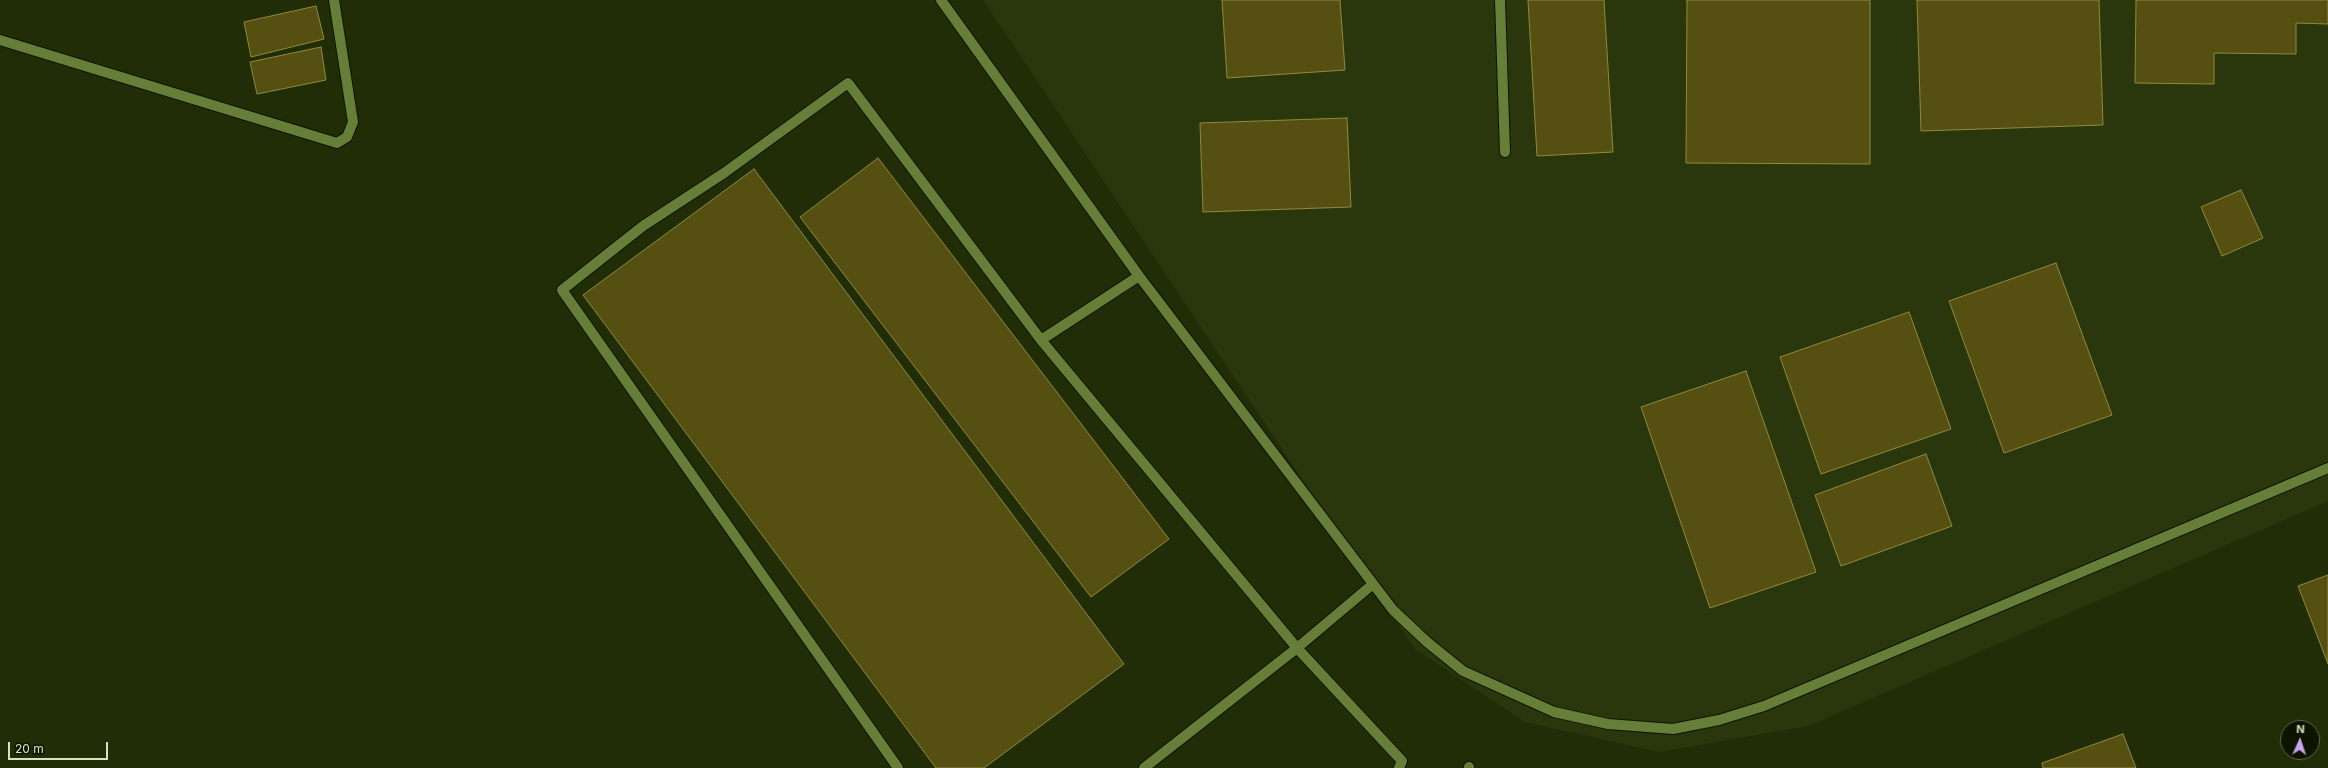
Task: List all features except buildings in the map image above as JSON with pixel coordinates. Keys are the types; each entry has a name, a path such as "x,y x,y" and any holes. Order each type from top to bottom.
{"lane":[{"path":"0,40 338,143 347,137 353,122 334,0"},
{"path":"941,0 1139,276 1393,610 1427,642 1463,671 1554,712 1608,724 1673,729 1719,720 1764,706 2328,468"},
{"path":"1500,0 1505,152"},
{"path":"898,768 562,290 643,226 724,173 848,84 1041,340 1297,648 1402,761 1400,768"},
{"path":"1041,340 1139,276"},
{"path":"1144,768 1297,648 1373,584"}],"shaded area":[{"path":"983,0 2328,0 2328,501 1808,726 1659,752 1525,722 1415,649"}]}
